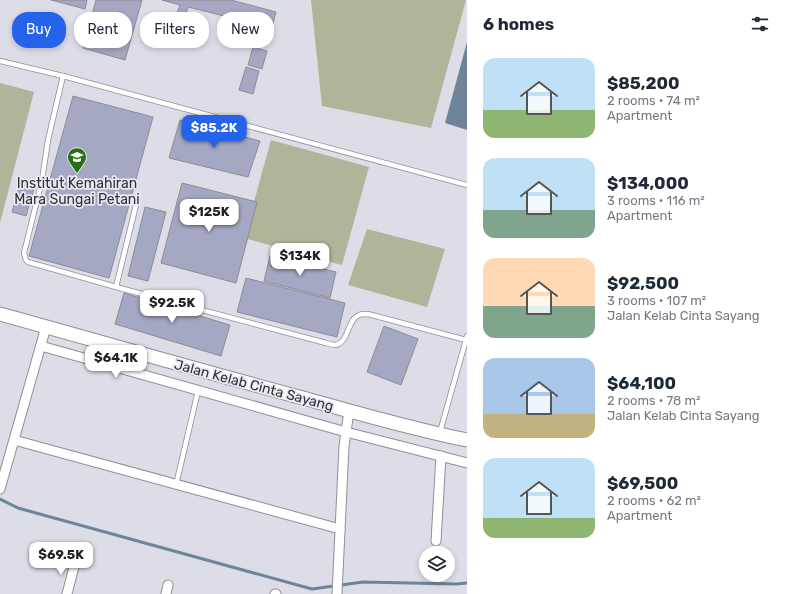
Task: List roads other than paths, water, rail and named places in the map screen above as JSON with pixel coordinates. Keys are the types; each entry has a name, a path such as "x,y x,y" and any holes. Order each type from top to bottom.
{"main road":[{"name":"Jalan Kelab Cinta Sayang","path":"0,314 198,370 440,435 467,444"},
{"name":"Jalan Kelab Cinta Sayang","path":"440,435 467,440"}],"street":[{"path":"0,489 46,327"},
{"path":"41,346 346,432 467,463"},
{"path":"337,594 346,432 349,411"},
{"path":"14,440 340,529"},
{"path":"436,540 441,456"},
{"path":"67,594 75,563"}],"lane":[{"path":"0,61 63,76 467,185"},
{"path":"63,76 48,140 42,180 24,253 24,258 28,262 116,288 335,345 341,343 355,318 362,314 368,314 466,338 440,435"},
{"path":"116,288 136,205"},
{"path":"176,485 198,391"}],"water":[{"path":"467,42 467,130 445,123"}],"waterway":[{"path":"0,499 18,508 312,589 363,582 467,583"}],"place":[{"name":"Institut Kemahiran Mara Sungai Petani","path":"77,174"}]}
